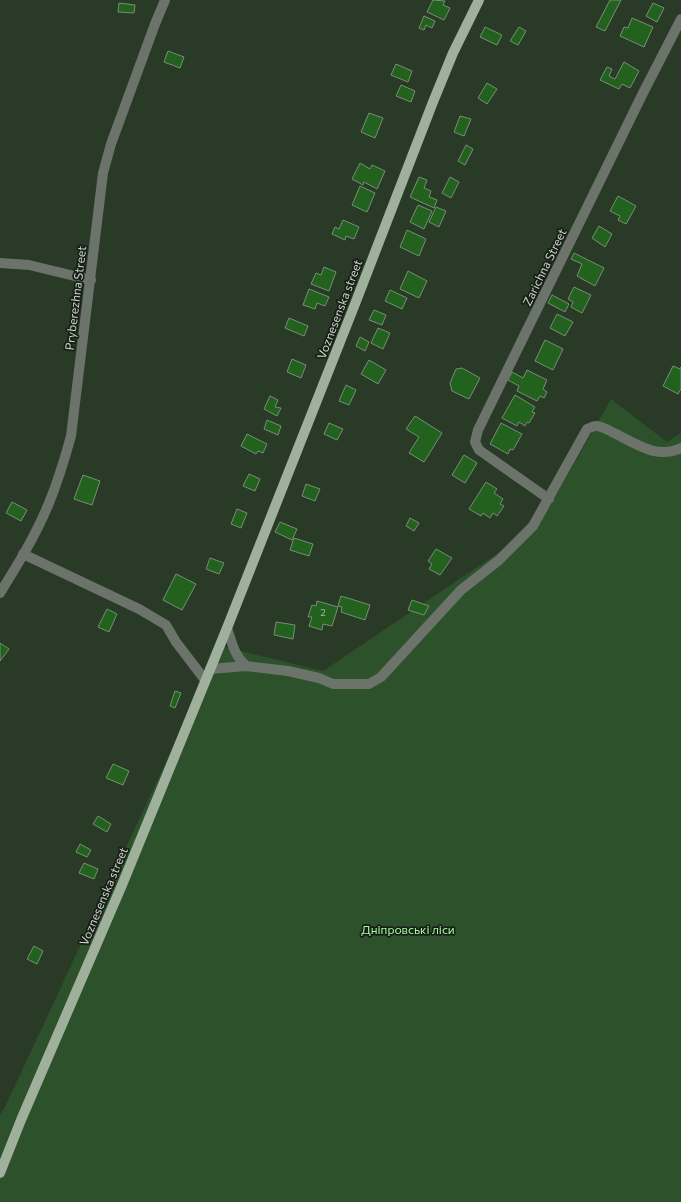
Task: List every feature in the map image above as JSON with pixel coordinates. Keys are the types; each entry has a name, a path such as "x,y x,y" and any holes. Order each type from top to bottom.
{"main road":[{"name":"Voznesenska street","path":"0,1173 21,1120 122,885 227,628 433,102 453,53 479,0"}],"street":[{"name":"Pryberezhna Street","path":"0,593 24,554 49,504 62,468 71,436 105,166 111,144 165,0"},
{"name":"Zarichna Street","path":"549,499 479,450 475,442 478,430 642,95 681,19"},
{"path":"0,264 29,265 91,280"},
{"path":"210,668 246,666 288,671 319,678 333,684 369,684 381,677 461,590 499,560 534,526 587,429 595,426 605,428 653,451 663,453 678,449"},
{"path":"24,554 139,609 166,625 176,642 205,680"},
{"path":"227,628 239,659 246,666"}],"green space":[{"name":"Дніпровські ліси","path":"611,399 667,442 681,433 681,1202 0,1202 0,1115 220,646 323,671 528,533 550,506"}],"building":[{"path":"433,0 445,1 443,5 450,8 444,20 427,12"},
{"path":"610,0 621,0 605,31 596,27"},
{"path":"119,3 135,5 134,13 118,12"},
{"path":"653,3 664,8 657,22 646,16"},
{"path":"424,16 435,21 432,28 426,25 424,30 419,28"},
{"path":"632,18 653,27 644,47 620,36 624,27 628,28"},
{"path":"485,27 502,35 497,45 480,37"},
{"path":"519,27 526,31 518,45 510,41"},
{"path":"168,51 184,57 180,68 164,62"},
{"path":"624,62 639,71 630,88 622,84 619,89 600,80 607,67 612,69 609,76 615,79"},
{"path":"396,64 412,71 408,82 391,75"},
{"path":"487,83 497,89 487,104 478,98"},
{"path":"401,85 415,91 411,102 396,96"},
{"path":"369,113 383,118 375,138 361,132"},
{"path":"460,116 471,119 464,136 454,132"},
{"path":"466,145 473,149 465,165 458,161"},
{"path":"360,163 370,169 372,165 385,171 377,189 364,182 363,185 352,179"},
{"path":"419,177 427,180 424,188 431,191 429,197 437,200 434,208 410,197"},
{"path":"450,177 459,182 451,198 442,193"},
{"path":"360,186 375,193 367,212 352,205"},
{"path":"618,196 636,206 626,224 618,220 620,216 610,211"},
{"path":"418,205 432,211 424,229 410,222"},
{"path":"436,207 446,211 439,227 429,222"},
{"path":"343,220 359,227 354,239 346,236 345,240 332,234 335,227 339,229"},
{"path":"599,226 612,234 605,247 592,238"},
{"path":"407,230 426,239 419,256 400,247"},
{"path":"574,253 604,268 595,286 577,276 582,264 571,259"},
{"path":"324,267 336,272 329,291 311,284 316,273 321,275"},
{"path":"408,271 427,281 419,298 400,289"},
{"path":"574,287 591,295 582,313 571,307 573,302 568,299"},
{"path":"309,289 329,297 325,306 317,303 315,309 303,305"},
{"path":"390,290 407,298 402,309 385,301"},
{"path":"552,295 569,304 565,312 548,303"},
{"path":"374,310 386,315 382,325 369,320"},
{"path":"557,314 573,322 565,336 550,328"},
{"path":"289,318 308,326 304,336 285,328"},
{"path":"378,328 390,333 383,349 371,343"},
{"path":"360,337 369,342 365,351 356,346"},
{"path":"545,340 563,349 553,370 535,361"},
{"path":"292,359 306,365 301,378 287,372"},
{"path":"369,360 386,370 378,384 361,374"},
{"path":"673,366 680,369 681,367 681,389 678,394 663,386"},
{"path":"462,368 480,378 469,399 452,391 450,383 456,369"},
{"path":"527,370 547,380 543,389 547,392 544,398 540,396 537,401 517,391 519,386 508,380 512,372 523,378"},
{"path":"346,385 356,390 349,405 339,401"},
{"path":"515,395 535,407 532,412 535,413 529,423 527,422 525,426 519,422 517,426 502,418"},
{"path":"270,396 278,400 275,407 281,408 277,416 264,409"},
{"path":"415,416 442,433 424,462 409,453 419,437 406,429"},
{"path":"267,420 281,426 278,435 264,429"},
{"path":"329,423 343,429 337,440 324,434"},
{"path":"501,423 522,434 513,450 510,449 508,454 490,444"},
{"path":"247,434 267,444 263,453 258,451 256,454 241,446"},
{"path":"464,455 477,463 465,483 452,475"},
{"path":"249,474 260,479 255,491 243,486"},
{"path":"83,475 100,481 92,505 74,499"},
{"path":"486,482 497,489 494,493 503,499 500,504 504,506 497,516 493,513 490,518 483,513 481,516 469,509"},
{"path":"306,484 320,489 315,501 302,496"},
{"path":"12,502 27,510 21,521 6,513"},
{"path":"237,509 247,513 241,528 231,524"},
{"path":"410,518 419,523 414,531 406,526"},
{"path":"280,522 297,529 292,540 275,532"},
{"path":"294,538 313,544 309,556 290,550"},
{"path":"436,549 452,558 440,575 429,569 432,564 428,561"},
{"path":"210,558 224,563 219,574 206,569"},
{"path":"176,574 196,584 182,610 163,600"},
{"path":"341,596 370,605 365,620 341,612 342,607 338,606"},
{"path":"412,600 429,606 424,615 408,610"},
{"path":"317,601 338,607 332,626 323,624 322,630 309,626 312,617 308,617 312,605 316,606"},
{"path":"107,609 117,614 109,632 98,627"},
{"path":"276,622 295,625 293,639 274,635"},
{"path":"0,643 9,649 0,661"},
{"path":"175,691 181,693 175,708 170,706"},
{"path":"113,764 129,771 123,785 106,778"},
{"path":"98,816 111,824 107,832 93,824"},
{"path":"80,844 91,850 87,857 76,852"},
{"path":"84,863 98,869 94,879 79,873"},
{"path":"34,946 43,951 37,964 27,959"}]}
